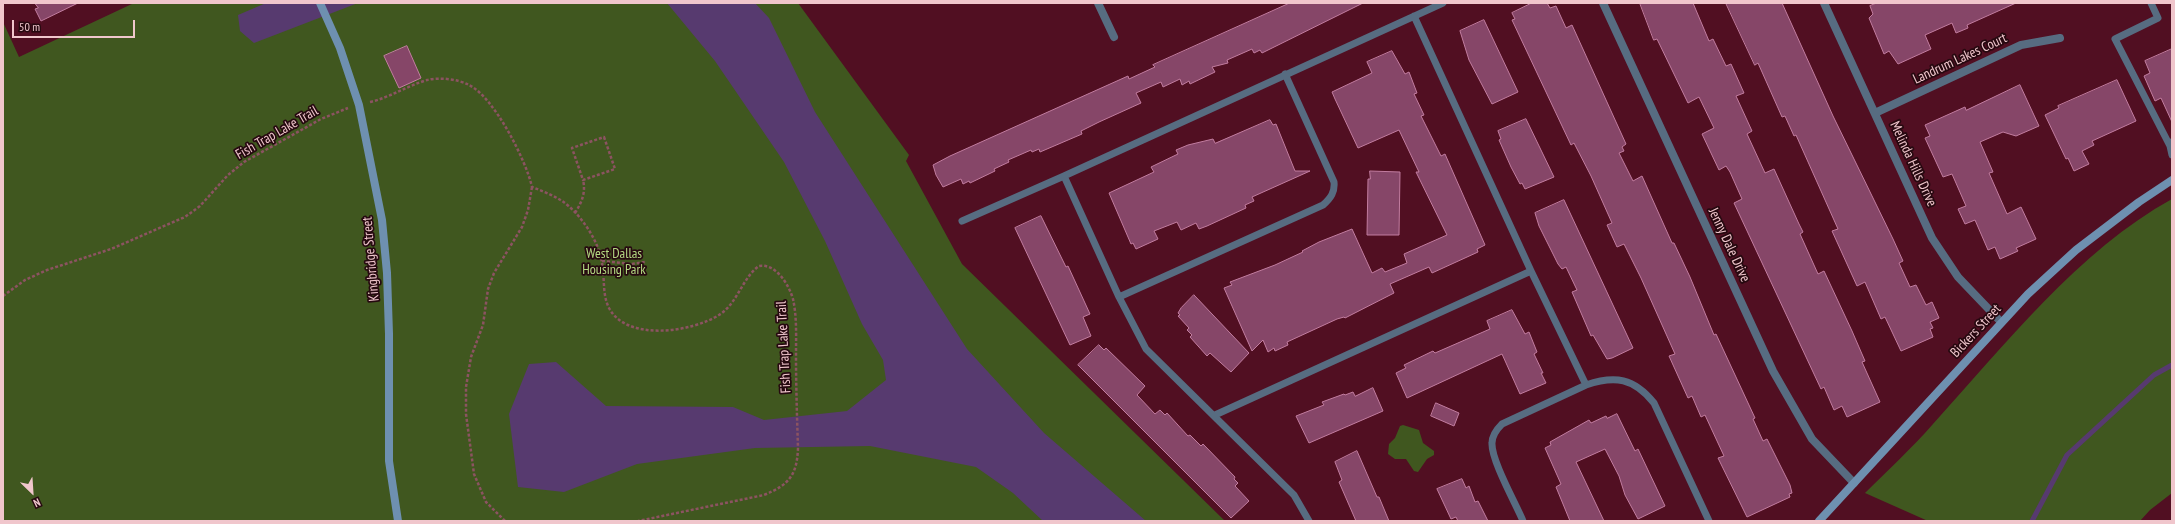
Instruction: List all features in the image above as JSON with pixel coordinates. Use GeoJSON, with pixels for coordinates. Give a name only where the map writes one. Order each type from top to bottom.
{"type":"FeatureCollection","features":[{"type":"Feature","properties":{"kind":"street","name":"Kingbridge Street"},"geometry":{"type":"LineString","coordinates":[[320,3],[340,48],[359,105],[382,220],[389,334],[389,461],[398,521]]}},
{"type":"Feature","properties":{"kind":"street"},"geometry":{"type":"LineString","coordinates":[[1098,3],[1114,37]]}},
{"type":"Feature","properties":{"kind":"street","name":"Jenny Dale Drive"},"geometry":{"type":"LineString","coordinates":[[1603,3],[1773,371],[1812,439],[1854,483]]}},
{"type":"Feature","properties":{"kind":"street","name":"Melinda Hills Drive"},"geometry":{"type":"LineString","coordinates":[[1824,3],[1932,238],[1958,277],[2001,322]]}},
{"type":"Feature","properties":{"kind":"street","name":"Landrum Lakes Court"},"geometry":{"type":"LineString","coordinates":[[1875,113],[2021,45],[2060,38]]}},
{"type":"Feature","properties":{"kind":"street","name":"Bickers Street"},"geometry":{"type":"LineString","coordinates":[[1819,521],[2001,322],[2076,250],[2139,202],[2172,180]]}},
{"type":"Feature","properties":{"kind":"lane"},"geometry":{"type":"LineString","coordinates":[[962,221],[1443,3]]}},
{"type":"Feature","properties":{"kind":"lane"},"geometry":{"type":"LineString","coordinates":[[2151,3],[2158,18],[2115,39],[2171,144],[2172,155]]}},
{"type":"Feature","properties":{"kind":"lane"},"geometry":{"type":"LineString","coordinates":[[1414,16],[1531,271],[1586,385]]}},
{"type":"Feature","properties":{"kind":"lane"},"geometry":{"type":"LineString","coordinates":[[1119,297],[1324,205],[1329,200],[1333,193],[1334,182],[1285,74]]}},
{"type":"Feature","properties":{"kind":"lane"},"geometry":{"type":"LineString","coordinates":[[1064,176],[1119,297],[1146,349],[1215,415],[1294,495],[1309,521]]}},
{"type":"Feature","properties":{"kind":"lane"},"geometry":{"type":"LineString","coordinates":[[1215,415],[1531,271]]}},
{"type":"Feature","properties":{"kind":"lane"},"geometry":{"type":"LineString","coordinates":[[1523,521],[1493,455],[1492,447],[1494,435],[1502,424],[1586,385],[1603,379],[1627,382],[1645,392],[1654,403],[1709,521]]}},
{"type":"Feature","properties":{"kind":"path","name":"Fish Trap Lake Trail"},"geometry":{"type":"LineString","coordinates":[[3,296],[25,280],[47,270],[111,250],[185,217],[200,206],[228,174],[244,162],[321,119],[339,111],[388,98],[427,80],[449,80],[470,85],[493,109],[513,139],[528,172],[532,187],[528,210],[522,228],[494,273],[488,289],[483,325],[471,357],[466,387],[466,414],[474,474],[486,502],[505,521]]}},
{"type":"Feature","properties":{"kind":"path"},"geometry":{"type":"LineString","coordinates":[[575,213],[585,188],[572,148],[604,137],[615,168],[583,180]]}},
{"type":"Feature","properties":{"kind":"path","name":"Fish Trap Lake Trail"},"geometry":{"type":"LineString","coordinates":[[532,187],[562,201],[575,213],[589,232],[602,261],[605,300],[610,310],[626,324],[643,329],[687,328],[703,324],[721,314],[729,306],[755,268],[759,266],[766,265],[777,272],[790,289],[793,301],[798,448],[797,464],[789,481],[778,489],[764,495],[638,521]]}},
{"type":"Feature","properties":{"kind":"path"},"geometry":{"type":"LineString","coordinates":[[602,261],[631,264],[645,262]]}},
{"type":"Feature","properties":{"kind":"green space","name":"West Dallas Housing Park"},"geometry":{"type":"Polygon","coordinates":[[[134,3],[798,3],[909,155],[906,161],[962,264],[1225,521],[3,521],[3,22],[19,57],[134,3]]]}},
{"type":"Feature","properties":{"kind":"green space"},"geometry":{"type":"Polygon","coordinates":[[[2172,199],[2172,493],[2150,510],[2140,521],[1928,521],[1865,493],[1917,442],[2015,332],[2074,272],[2105,245],[2138,220],[2172,199]]]}},
{"type":"Feature","properties":{"kind":"green space"},"geometry":{"type":"Polygon","coordinates":[[[1403,425],[1419,430],[1423,443],[1434,451],[1434,455],[1427,459],[1418,472],[1414,471],[1406,459],[1395,459],[1388,454],[1389,444],[1395,438],[1400,426],[1403,425]]]}},
{"type":"Feature","properties":{"kind":"shaded area"},"geometry":{"type":"Polygon","coordinates":[[[266,3],[358,3],[254,43],[240,31],[238,15],[266,3]]]}},
{"type":"Feature","properties":{"kind":"shaded area"},"geometry":{"type":"Polygon","coordinates":[[[667,3],[755,3],[769,18],[815,112],[967,349],[1044,433],[1146,521],[1043,521],[1013,493],[976,467],[870,446],[755,448],[637,464],[564,492],[518,487],[509,414],[529,364],[556,362],[606,406],[733,407],[764,420],[847,411],[886,380],[883,360],[862,324],[825,241],[784,162],[715,61],[667,3]]]}},
{"type":"Feature","properties":{"kind":"building"},"geometry":{"type":"Polygon","coordinates":[[[35,3],[78,3],[41,21],[35,9],[38,8],[35,3]]]}},
{"type":"Feature","properties":{"kind":"building"},"geometry":{"type":"Polygon","coordinates":[[[1290,3],[1363,3],[1262,53],[1260,50],[1254,53],[1252,49],[1227,60],[1228,63],[1212,67],[1215,72],[1190,84],[1189,81],[1182,85],[1180,79],[1163,87],[1161,82],[1136,93],[1141,103],[1081,131],[1082,134],[1040,152],[1039,149],[1032,152],[1031,150],[1008,160],[1009,162],[994,169],[995,171],[970,183],[969,181],[963,184],[961,179],[943,187],[936,175],[933,165],[950,156],[1128,76],[1129,79],[1155,67],[1153,65],[1290,3]]]}},
{"type":"Feature","properties":{"kind":"building"},"geometry":{"type":"Polygon","coordinates":[[[1532,3],[1547,3],[1550,8],[1556,6],[1566,28],[1572,25],[1626,144],[1622,147],[1624,151],[1619,153],[1633,181],[1642,176],[1672,243],[1674,243],[1690,277],[1714,335],[1716,334],[1755,418],[1753,419],[1763,441],[1767,439],[1790,485],[1792,493],[1789,494],[1790,497],[1747,517],[1718,458],[1724,456],[1705,415],[1701,417],[1692,396],[1688,398],[1669,356],[1675,354],[1641,278],[1624,244],[1617,247],[1607,225],[1612,223],[1591,176],[1574,143],[1571,145],[1512,20],[1515,19],[1512,13],[1532,3]]]}},
{"type":"Feature","properties":{"kind":"building"},"geometry":{"type":"Polygon","coordinates":[[[1640,3],[1693,3],[1709,41],[1713,39],[1726,66],[1731,64],[1744,93],[1736,96],[1752,131],[1747,134],[1765,173],[1774,169],[1803,232],[1800,234],[1818,274],[1824,271],[1852,331],[1865,361],[1862,362],[1880,402],[1847,417],[1842,406],[1834,410],[1824,387],[1821,389],[1734,203],[1742,199],[1730,172],[1726,166],[1719,170],[1702,134],[1714,128],[1699,97],[1688,103],[1657,39],[1654,40],[1640,3]]]}},
{"type":"Feature","properties":{"kind":"building"},"geometry":{"type":"Polygon","coordinates":[[[1726,3],[1782,3],[1833,116],[1903,261],[1899,263],[1910,287],[1916,285],[1926,305],[1932,302],[1939,318],[1930,322],[1933,328],[1930,329],[1933,337],[1901,351],[1885,317],[1881,319],[1865,282],[1857,286],[1832,231],[1838,229],[1796,135],[1794,136],[1785,116],[1782,117],[1758,63],[1755,65],[1726,3]]]}},
{"type":"Feature","properties":{"kind":"building"},"geometry":{"type":"Polygon","coordinates":[[[1877,3],[2016,3],[1967,25],[1968,28],[1956,33],[1952,23],[1925,35],[1931,49],[1898,64],[1889,51],[1884,54],[1869,18],[1873,14],[1870,6],[1877,3]]]}},
{"type":"Feature","properties":{"kind":"building"},"geometry":{"type":"Polygon","coordinates":[[[1484,20],[1518,92],[1492,104],[1469,60],[1460,31],[1484,20]]]}},
{"type":"Feature","properties":{"kind":"building"},"geometry":{"type":"Polygon","coordinates":[[[407,46],[421,78],[399,88],[384,56],[407,46]]]}},
{"type":"Feature","properties":{"kind":"building"},"geometry":{"type":"Polygon","coordinates":[[[2172,49],[2172,122],[2161,98],[2155,101],[2144,76],[2150,73],[2145,61],[2172,49]]]}},
{"type":"Feature","properties":{"kind":"building"},"geometry":{"type":"Polygon","coordinates":[[[1392,51],[1405,74],[1409,72],[1417,93],[1414,94],[1424,115],[1421,116],[1441,156],[1445,154],[1485,245],[1477,249],[1478,252],[1432,273],[1429,267],[1390,284],[1394,293],[1345,318],[1337,319],[1287,342],[1288,345],[1275,351],[1274,348],[1268,352],[1263,340],[1252,351],[1224,288],[1232,285],[1230,282],[1275,265],[1303,252],[1302,251],[1319,242],[1352,229],[1372,273],[1382,268],[1385,272],[1407,263],[1404,254],[1447,235],[1416,172],[1419,172],[1399,130],[1358,148],[1332,92],[1372,73],[1367,62],[1392,51]]]}},
{"type":"Feature","properties":{"kind":"building"},"geometry":{"type":"Polygon","coordinates":[[[2117,80],[2136,121],[2092,141],[2094,145],[2082,151],[2089,164],[2074,171],[2068,158],[2066,159],[2045,115],[2059,108],[2058,106],[2117,80]]]}},
{"type":"Feature","properties":{"kind":"building"},"geometry":{"type":"Polygon","coordinates":[[[2020,85],[2039,126],[2016,136],[2003,132],[1980,142],[1993,172],[1989,173],[2007,214],[2021,207],[2036,239],[2016,248],[2018,251],[2000,259],[1995,247],[1988,250],[1975,220],[1965,224],[1958,209],[1966,206],[1952,174],[1943,177],[1925,138],[1930,136],[1925,125],[1965,107],[1966,110],[2020,85]]]}},
{"type":"Feature","properties":{"kind":"building"},"geometry":{"type":"Polygon","coordinates":[[[1526,119],[1554,177],[1525,189],[1522,183],[1520,184],[1511,167],[1499,140],[1501,139],[1498,131],[1526,119]]]}},
{"type":"Feature","properties":{"kind":"building"},"geometry":{"type":"Polygon","coordinates":[[[1270,120],[1273,125],[1276,124],[1295,171],[1310,171],[1252,197],[1254,201],[1245,205],[1246,208],[1207,226],[1199,229],[1196,223],[1181,230],[1177,222],[1154,231],[1158,239],[1136,249],[1133,243],[1131,244],[1109,193],[1154,172],[1151,167],[1178,154],[1176,150],[1188,145],[1213,139],[1215,143],[1270,120]]]}},
{"type":"Feature","properties":{"kind":"building"},"geometry":{"type":"Polygon","coordinates":[[[1370,171],[1400,172],[1399,235],[1367,235],[1368,179],[1370,179],[1370,171]]]}},
{"type":"Feature","properties":{"kind":"building"},"geometry":{"type":"Polygon","coordinates":[[[1564,200],[1633,348],[1612,358],[1607,359],[1593,335],[1591,336],[1572,292],[1577,290],[1566,267],[1562,269],[1558,264],[1539,226],[1535,213],[1564,200]]]}},
{"type":"Feature","properties":{"kind":"building"},"geometry":{"type":"Polygon","coordinates":[[[1041,216],[1066,267],[1068,266],[1090,314],[1083,317],[1091,336],[1070,345],[1015,228],[1041,216]]]}},
{"type":"Feature","properties":{"kind":"building"},"geometry":{"type":"Polygon","coordinates":[[[1194,295],[1249,353],[1231,372],[1210,353],[1207,356],[1190,337],[1192,335],[1187,330],[1189,328],[1178,316],[1180,315],[1178,313],[1181,308],[1194,295]]]}},
{"type":"Feature","properties":{"kind":"building"},"geometry":{"type":"Polygon","coordinates":[[[1512,310],[1525,334],[1529,332],[1537,352],[1534,354],[1546,383],[1520,394],[1502,354],[1407,398],[1396,373],[1406,368],[1404,365],[1433,351],[1435,353],[1490,329],[1487,321],[1512,310]]]}},
{"type":"Feature","properties":{"kind":"building"},"geometry":{"type":"Polygon","coordinates":[[[1099,345],[1104,350],[1106,348],[1145,386],[1137,395],[1155,414],[1160,410],[1165,415],[1167,413],[1188,436],[1190,435],[1201,446],[1203,444],[1235,477],[1234,479],[1238,483],[1235,486],[1249,501],[1231,518],[1078,365],[1099,345]]]}},
{"type":"Feature","properties":{"kind":"building"},"geometry":{"type":"Polygon","coordinates":[[[1373,388],[1383,411],[1309,443],[1296,416],[1324,405],[1322,402],[1344,394],[1353,392],[1355,396],[1373,388]]]}},
{"type":"Feature","properties":{"kind":"building"},"geometry":{"type":"Polygon","coordinates":[[[1436,403],[1459,413],[1454,426],[1431,416],[1436,403]]]}},
{"type":"Feature","properties":{"kind":"building"},"geometry":{"type":"Polygon","coordinates":[[[1617,414],[1635,451],[1638,449],[1665,506],[1638,519],[1625,495],[1619,476],[1605,449],[1576,462],[1604,521],[1570,521],[1556,487],[1561,484],[1545,448],[1551,445],[1550,442],[1589,420],[1591,423],[1606,416],[1607,418],[1617,414]]]}},
{"type":"Feature","properties":{"kind":"building"},"geometry":{"type":"Polygon","coordinates":[[[1357,451],[1389,521],[1356,521],[1339,482],[1342,480],[1335,462],[1357,451]]]}},
{"type":"Feature","properties":{"kind":"building"},"geometry":{"type":"Polygon","coordinates":[[[1462,479],[1466,488],[1469,486],[1475,502],[1478,501],[1488,521],[1458,521],[1456,517],[1451,519],[1437,489],[1462,479]]]}},
{"type":"Feature","properties":{"kind":"waterway"},"geometry":{"type":"LineString","coordinates":[[2032,521],[2067,455],[2154,375],[2172,365]]}}]}
